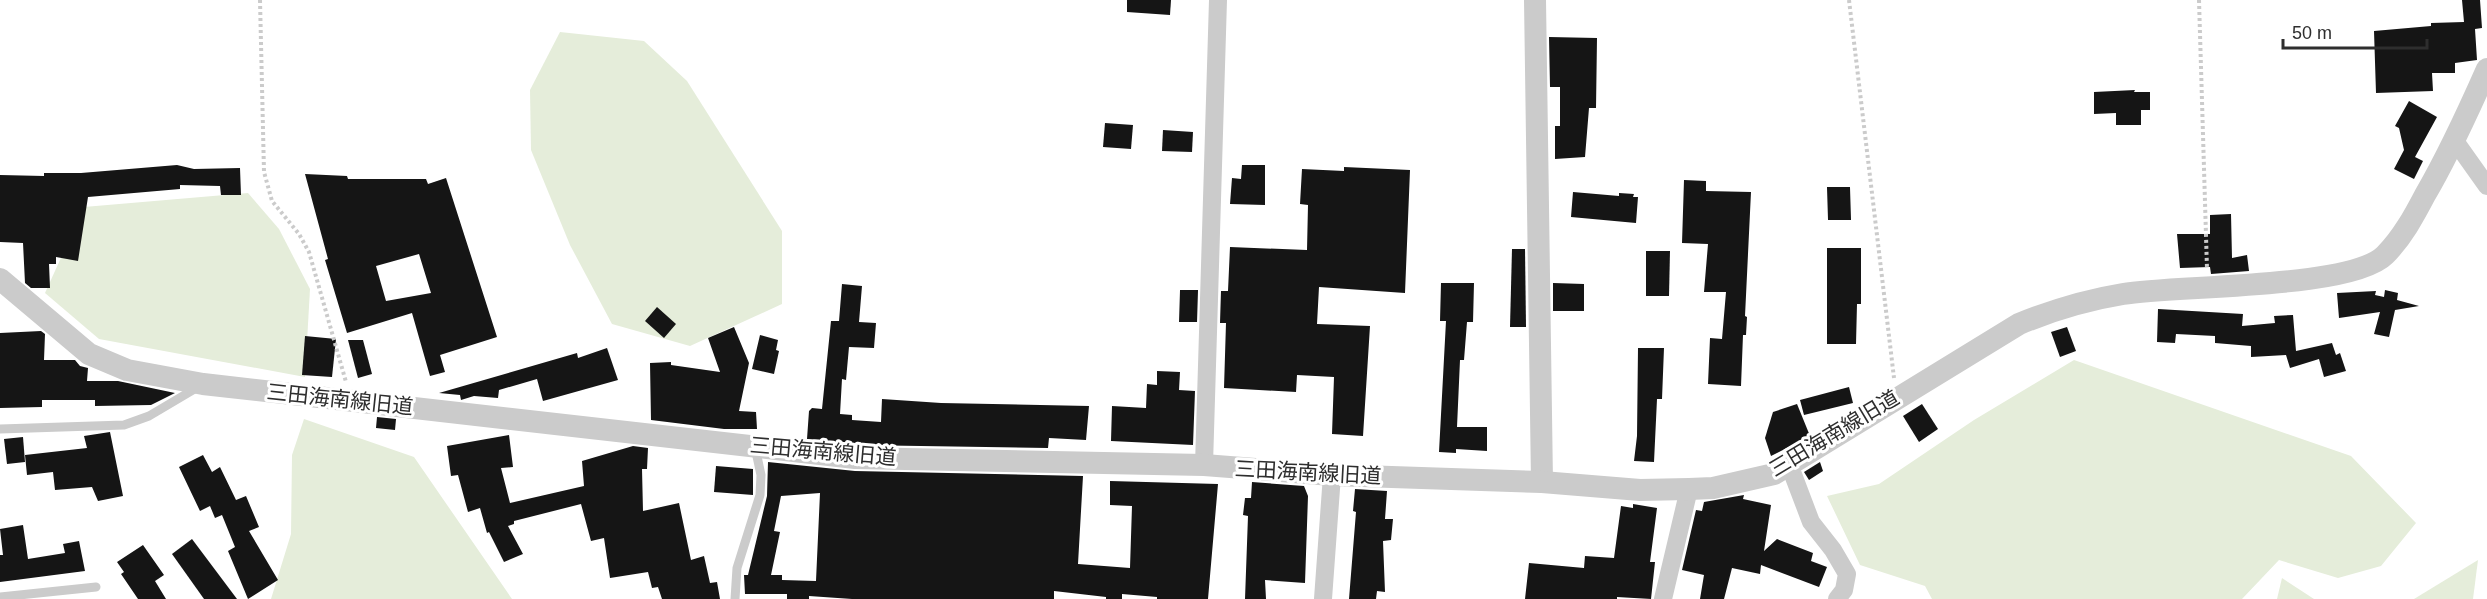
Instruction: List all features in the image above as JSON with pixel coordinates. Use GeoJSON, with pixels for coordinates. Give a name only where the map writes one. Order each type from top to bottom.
{"type":"FeatureCollection","features":[{"type":"Feature","properties":{"kind":"street"},"geometry":{"type":"LineString","coordinates":[[1204,465],[1218,0]]}},
{"type":"Feature","properties":{"kind":"street"},"geometry":{"type":"LineString","coordinates":[[1535,0],[1542,482]]}},
{"type":"Feature","properties":{"kind":"street","name":"三田海南線旧道"},"geometry":{"type":"LineString","coordinates":[[0,279],[89,354],[127,370],[203,384],[855,458],[1204,465],[1332,475],[1542,482],[1640,490],[1713,488],[1774,474],[1896,396],[2019,324],[2062,306],[2124,294],[2299,280],[2343,273],[2384,257],[2409,226],[2481,97],[2487,69]]}},
{"type":"Feature","properties":{"kind":"street"},"geometry":{"type":"LineString","coordinates":[[2455,141],[2487,186]]}},
{"type":"Feature","properties":{"kind":"street"},"geometry":{"type":"LineString","coordinates":[[1789,464],[1811,522],[1833,550],[1847,574],[1844,590],[1837,599]]}},
{"type":"Feature","properties":{"kind":"street"},"geometry":{"type":"LineString","coordinates":[[1323,599],[1332,475]]}},
{"type":"Feature","properties":{"kind":"street"},"geometry":{"type":"LineString","coordinates":[[1663,599],[1689,489]]}},
{"type":"Feature","properties":{"kind":"lane"},"geometry":{"type":"LineString","coordinates":[[0,429],[124,425],[149,416],[203,384]]}},
{"type":"Feature","properties":{"kind":"lane"},"geometry":{"type":"LineString","coordinates":[[735,599],[737,568],[760,495],[760,475],[754,445]]}},
{"type":"Feature","properties":{"kind":"lane"},"geometry":{"type":"LineString","coordinates":[[0,597],[96,587]]}},
{"type":"Feature","properties":{"kind":"path"},"geometry":{"type":"LineString","coordinates":[[260,0],[264,172],[272,201],[300,234],[309,252],[351,400]]}},
{"type":"Feature","properties":{"kind":"path"},"geometry":{"type":"LineString","coordinates":[[1849,0],[1896,396]]}},
{"type":"Feature","properties":{"kind":"path"},"geometry":{"type":"LineString","coordinates":[[2199,0],[2208,287]]}},
{"type":"Feature","properties":{"kind":"green space"},"geometry":{"type":"Polygon","coordinates":[[[560,32],[644,41],[687,81],[782,231],[782,304],[690,346],[612,324],[570,245],[531,150],[530,90],[560,32]]]}},
{"type":"Feature","properties":{"kind":"green space"},"geometry":{"type":"Polygon","coordinates":[[[248,193],[279,229],[310,289],[305,377],[99,339],[45,293],[84,207],[248,193]]]}},
{"type":"Feature","properties":{"kind":"green space"},"geometry":{"type":"Polygon","coordinates":[[[2074,360],[2351,456],[2416,523],[2381,566],[2338,578],[2279,560],[2242,599],[1932,599],[1925,586],[1860,565],[1827,496],[1879,484],[1974,420],[2074,360]]]}},
{"type":"Feature","properties":{"kind":"green space"},"geometry":{"type":"Polygon","coordinates":[[[304,419],[414,457],[512,599],[271,599],[291,534],[292,455],[304,419]]]}},
{"type":"Feature","properties":{"kind":"green space"},"geometry":{"type":"Polygon","coordinates":[[[2478,560],[2473,599],[2414,599],[2478,560]]]}},
{"type":"Feature","properties":{"kind":"green space"},"geometry":{"type":"Polygon","coordinates":[[[2282,578],[2314,599],[2277,599],[2282,578]]]}},
{"type":"Feature","properties":{"kind":"building"},"geometry":{"type":"Polygon","coordinates":[[[1127,0],[1171,0],[1170,15],[1127,12],[1127,0]]]}},
{"type":"Feature","properties":{"kind":"building"},"geometry":{"type":"Polygon","coordinates":[[[2462,0],[2480,0],[2482,28],[2475,29],[2477,60],[2455,63],[2455,73],[2432,73],[2433,91],[2376,93],[2374,31],[2431,26],[2431,23],[2464,22],[2462,0]]]}},
{"type":"Feature","properties":{"kind":"building"},"geometry":{"type":"Polygon","coordinates":[[[1549,37],[1597,38],[1596,108],[1589,108],[1585,157],[1555,159],[1555,126],[1560,126],[1560,87],[1550,87],[1549,37]]]}},
{"type":"Feature","properties":{"kind":"building"},"geometry":{"type":"Polygon","coordinates":[[[2135,90],[2134,92],[2150,92],[2150,110],[2141,110],[2141,125],[2116,125],[2116,113],[2094,114],[2094,92],[2135,90]]]}},
{"type":"Feature","properties":{"kind":"building"},"geometry":{"type":"Polygon","coordinates":[[[2409,101],[2437,117],[2415,157],[2423,161],[2414,179],[2394,169],[2404,150],[2399,128],[2395,126],[2409,101]]]}},
{"type":"Feature","properties":{"kind":"building"},"geometry":{"type":"Polygon","coordinates":[[[1105,123],[1133,125],[1131,149],[1103,147],[1105,123]]]}},
{"type":"Feature","properties":{"kind":"building"},"geometry":{"type":"Polygon","coordinates":[[[1163,130],[1193,132],[1192,152],[1162,151],[1163,130]]]}},
{"type":"Feature","properties":{"kind":"building"},"geometry":{"type":"Polygon","coordinates":[[[177,165],[194,169],[240,168],[241,195],[221,195],[220,186],[180,185],[180,189],[88,197],[78,261],[56,257],[56,264],[49,264],[50,288],[31,288],[25,283],[23,243],[0,242],[0,175],[44,176],[44,173],[81,173],[177,165]]]}},
{"type":"Feature","properties":{"kind":"building"},"geometry":{"type":"Polygon","coordinates":[[[1242,165],[1265,165],[1265,205],[1230,204],[1232,178],[1241,179],[1242,165]]]}},
{"type":"Feature","properties":{"kind":"building"},"geometry":{"type":"Polygon","coordinates":[[[1344,167],[1410,170],[1405,293],[1319,287],[1317,324],[1370,326],[1363,436],[1332,434],[1334,377],[1297,375],[1296,392],[1224,388],[1226,323],[1220,323],[1221,291],[1228,291],[1230,247],[1307,250],[1308,205],[1300,204],[1302,169],[1344,171],[1344,167]]]}},
{"type":"Feature","properties":{"kind":"building"},"geometry":{"type":"Polygon","coordinates":[[[305,174],[347,176],[348,179],[426,179],[428,184],[446,178],[497,337],[440,355],[445,372],[430,376],[412,313],[347,333],[325,260],[328,259],[305,174]],[[419,254],[376,266],[386,301],[431,293],[419,254]]]}},
{"type":"Feature","properties":{"kind":"building"},"geometry":{"type":"Polygon","coordinates":[[[1684,180],[1706,181],[1706,191],[1751,192],[1745,316],[1747,317],[1746,335],[1743,335],[1741,386],[1708,384],[1710,338],[1722,339],[1726,292],[1704,292],[1708,244],[1682,243],[1684,180]]]}},
{"type":"Feature","properties":{"kind":"building"},"geometry":{"type":"Polygon","coordinates":[[[1827,187],[1850,187],[1851,220],[1828,220],[1827,187]]]}},
{"type":"Feature","properties":{"kind":"building"},"geometry":{"type":"Polygon","coordinates":[[[1573,192],[1619,196],[1619,193],[1634,194],[1633,197],[1638,197],[1636,223],[1571,217],[1573,192]]]}},
{"type":"Feature","properties":{"kind":"building"},"geometry":{"type":"Polygon","coordinates":[[[2231,214],[2232,258],[2247,255],[2249,271],[2211,274],[2210,267],[2180,268],[2177,234],[2210,234],[2210,215],[2231,214]]]}},
{"type":"Feature","properties":{"kind":"building"},"geometry":{"type":"Polygon","coordinates":[[[1827,248],[1861,248],[1861,304],[1857,304],[1856,344],[1827,344],[1827,248]]]}},
{"type":"Feature","properties":{"kind":"building"},"geometry":{"type":"Polygon","coordinates":[[[1512,249],[1525,249],[1526,327],[1510,327],[1512,249]]]}},
{"type":"Feature","properties":{"kind":"building"},"geometry":{"type":"Polygon","coordinates":[[[1646,251],[1670,251],[1669,296],[1646,296],[1646,251]]]}},
{"type":"Feature","properties":{"kind":"building"},"geometry":{"type":"Polygon","coordinates":[[[1441,283],[1474,283],[1473,322],[1467,322],[1464,360],[1460,360],[1457,427],[1487,427],[1487,451],[1456,449],[1456,453],[1439,452],[1446,321],[1440,321],[1441,283]]]}},
{"type":"Feature","properties":{"kind":"building"},"geometry":{"type":"Polygon","coordinates":[[[1553,283],[1584,284],[1584,311],[1553,311],[1553,283]]]}},
{"type":"Feature","properties":{"kind":"building"},"geometry":{"type":"Polygon","coordinates":[[[842,284],[862,286],[859,322],[876,323],[874,348],[849,347],[846,380],[842,379],[840,414],[852,415],[852,420],[881,422],[882,399],[941,403],[1089,406],[1086,440],[1049,438],[1048,448],[856,445],[807,439],[809,411],[812,408],[822,409],[831,321],[839,321],[842,284]]]}},
{"type":"Feature","properties":{"kind":"building"},"geometry":{"type":"Polygon","coordinates":[[[1180,290],[1198,290],[1197,322],[1179,322],[1180,290]]]}},
{"type":"Feature","properties":{"kind":"building"},"geometry":{"type":"Polygon","coordinates":[[[2385,290],[2398,293],[2397,300],[2419,306],[2395,310],[2389,337],[2374,334],[2380,312],[2339,318],[2337,293],[2376,291],[2375,295],[2384,297],[2385,290]]]}},
{"type":"Feature","properties":{"kind":"building"},"geometry":{"type":"Polygon","coordinates":[[[657,307],[676,324],[664,338],[645,321],[657,307]]]}},
{"type":"Feature","properties":{"kind":"building"},"geometry":{"type":"Polygon","coordinates":[[[2158,309],[2243,314],[2242,326],[2275,323],[2274,316],[2293,315],[2296,351],[2332,343],[2336,355],[2340,353],[2346,371],[2324,377],[2319,359],[2290,368],[2286,355],[2251,357],[2251,346],[2215,343],[2215,336],[2176,334],[2175,343],[2157,342],[2158,309]]]}},
{"type":"Feature","properties":{"kind":"building"},"geometry":{"type":"Polygon","coordinates":[[[734,327],[749,363],[739,411],[756,412],[757,429],[724,429],[651,420],[650,363],[671,362],[671,365],[720,372],[708,338],[734,327]]]}},
{"type":"Feature","properties":{"kind":"building"},"geometry":{"type":"Polygon","coordinates":[[[2067,327],[2076,351],[2060,357],[2051,332],[2067,327]]]}},
{"type":"Feature","properties":{"kind":"building"},"geometry":{"type":"Polygon","coordinates":[[[41,331],[45,334],[44,360],[75,360],[80,366],[88,368],[87,381],[118,381],[175,393],[151,405],[95,406],[95,400],[42,400],[42,407],[0,408],[0,333],[41,331]]]}},
{"type":"Feature","properties":{"kind":"building"},"geometry":{"type":"Polygon","coordinates":[[[760,335],[778,340],[776,350],[779,351],[774,374],[752,369],[760,335]]]}},
{"type":"Feature","properties":{"kind":"building"},"geometry":{"type":"Polygon","coordinates":[[[305,336],[336,339],[332,377],[302,375],[305,336]]]}},
{"type":"Feature","properties":{"kind":"building"},"geometry":{"type":"Polygon","coordinates":[[[348,340],[363,340],[372,374],[358,378],[348,340]]]}},
{"type":"Feature","properties":{"kind":"building"},"geometry":{"type":"Polygon","coordinates":[[[607,348],[618,380],[543,401],[537,379],[499,390],[498,398],[474,396],[461,400],[460,395],[439,393],[577,353],[578,358],[607,348]]]}},
{"type":"Feature","properties":{"kind":"building"},"geometry":{"type":"Polygon","coordinates":[[[1638,348],[1664,348],[1662,399],[1657,399],[1654,462],[1634,461],[1637,436],[1638,348]]]}},
{"type":"Feature","properties":{"kind":"building"},"geometry":{"type":"Polygon","coordinates":[[[1157,371],[1180,372],[1179,390],[1195,391],[1193,445],[1111,441],[1112,406],[1146,408],[1147,384],[1157,385],[1157,371]]]}},
{"type":"Feature","properties":{"kind":"building"},"geometry":{"type":"Polygon","coordinates":[[[1849,387],[1853,403],[1804,415],[1800,400],[1849,387]]]}},
{"type":"Feature","properties":{"kind":"building"},"geometry":{"type":"Polygon","coordinates":[[[1797,404],[1810,436],[1771,456],[1765,438],[1773,412],[1797,404]]]}},
{"type":"Feature","properties":{"kind":"building"},"geometry":{"type":"Polygon","coordinates":[[[1922,404],[1938,429],[1919,442],[1903,416],[1922,404]]]}},
{"type":"Feature","properties":{"kind":"building"},"geometry":{"type":"Polygon","coordinates":[[[377,417],[396,419],[395,430],[376,428],[377,417]]]}},
{"type":"Feature","properties":{"kind":"building"},"geometry":{"type":"Polygon","coordinates":[[[110,432],[123,496],[98,501],[92,487],[55,490],[53,472],[27,475],[25,455],[87,448],[84,436],[110,432]]]}},
{"type":"Feature","properties":{"kind":"building"},"geometry":{"type":"Polygon","coordinates":[[[509,435],[513,467],[501,468],[510,503],[584,486],[582,461],[633,446],[648,448],[647,469],[642,469],[643,511],[679,503],[691,560],[704,556],[710,583],[717,582],[720,599],[662,599],[658,587],[652,588],[648,572],[610,578],[604,538],[591,541],[581,504],[514,521],[514,524],[508,526],[523,554],[504,562],[489,532],[487,533],[480,508],[468,512],[458,475],[451,476],[447,446],[509,435]]]}},
{"type":"Feature","properties":{"kind":"building"},"geometry":{"type":"Polygon","coordinates":[[[23,437],[25,462],[7,464],[4,439],[23,437]]]}},
{"type":"Feature","properties":{"kind":"building"},"geometry":{"type":"Polygon","coordinates":[[[203,455],[212,472],[220,467],[236,500],[246,496],[259,527],[249,531],[278,580],[248,599],[228,551],[235,547],[222,515],[215,518],[210,506],[200,511],[179,467],[203,455]]]}},
{"type":"Feature","properties":{"kind":"building"},"geometry":{"type":"Polygon","coordinates":[[[768,462],[855,471],[1083,476],[1078,564],[1130,568],[1132,506],[1110,505],[1110,481],[1218,484],[1208,599],[1157,599],[1157,597],[1122,594],[1122,599],[1106,599],[1106,597],[1054,591],[1054,599],[852,599],[809,596],[809,599],[787,599],[787,594],[745,594],[744,575],[748,575],[767,496],[768,462]],[[820,493],[781,496],[774,531],[780,532],[771,575],[782,575],[782,580],[816,581],[820,493]]]}},
{"type":"Feature","properties":{"kind":"building"},"geometry":{"type":"Polygon","coordinates":[[[1820,462],[1823,471],[1809,480],[1804,472],[1820,462]]]}},
{"type":"Feature","properties":{"kind":"building"},"geometry":{"type":"Polygon","coordinates":[[[716,466],[753,469],[753,495],[714,492],[716,466]]]}},
{"type":"Feature","properties":{"kind":"building"},"geometry":{"type":"Polygon","coordinates":[[[1252,482],[1304,486],[1308,496],[1305,583],[1265,580],[1266,599],[1245,599],[1248,516],[1243,515],[1245,498],[1251,498],[1252,482]]]}},
{"type":"Feature","properties":{"kind":"building"},"geometry":{"type":"Polygon","coordinates":[[[1355,489],[1387,491],[1385,519],[1393,519],[1391,540],[1383,541],[1385,592],[1377,591],[1376,599],[1349,599],[1356,512],[1353,511],[1355,489]]]}},
{"type":"Feature","properties":{"kind":"building"},"geometry":{"type":"Polygon","coordinates":[[[1744,495],[1743,499],[1771,505],[1764,551],[1777,539],[1813,553],[1811,561],[1827,567],[1819,587],[1761,565],[1760,574],[1732,568],[1724,599],[1700,599],[1704,575],[1682,570],[1696,510],[1702,511],[1704,502],[1744,495]]]}},
{"type":"Feature","properties":{"kind":"building"},"geometry":{"type":"Polygon","coordinates":[[[1633,504],[1657,508],[1650,562],[1655,562],[1651,599],[1617,597],[1617,599],[1525,599],[1529,563],[1584,568],[1585,556],[1614,558],[1621,506],[1633,508],[1633,504]]]}},
{"type":"Feature","properties":{"kind":"building"},"geometry":{"type":"Polygon","coordinates":[[[23,525],[28,559],[65,553],[63,544],[79,541],[85,571],[0,582],[0,555],[3,555],[0,529],[23,525]]]}},
{"type":"Feature","properties":{"kind":"building"},"geometry":{"type":"Polygon","coordinates":[[[192,539],[237,599],[204,599],[172,554],[192,539]]]}},
{"type":"Feature","properties":{"kind":"building"},"geometry":{"type":"Polygon","coordinates":[[[143,545],[164,575],[155,581],[166,599],[138,599],[121,574],[124,572],[117,562],[143,545]]]}}]}
